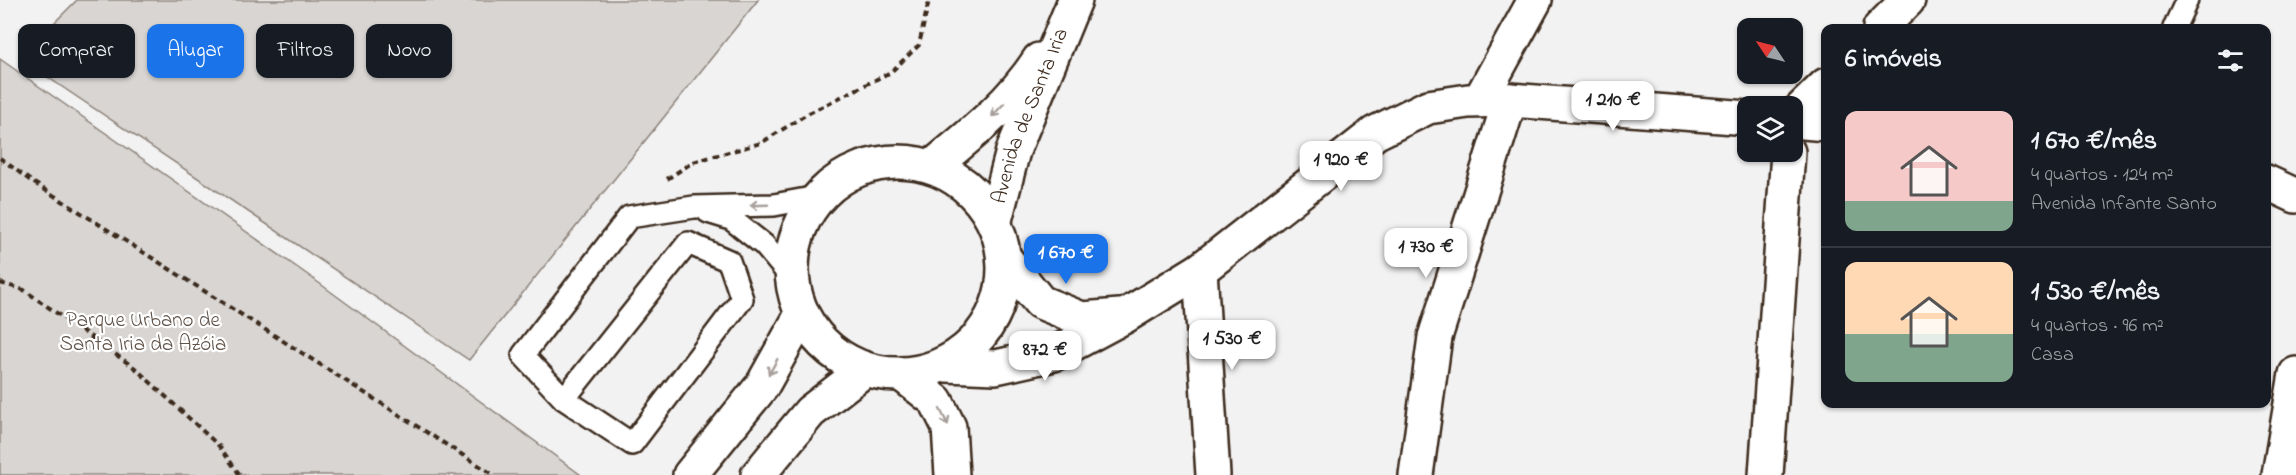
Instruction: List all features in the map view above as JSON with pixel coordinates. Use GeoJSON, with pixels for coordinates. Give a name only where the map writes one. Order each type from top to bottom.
{"type":"FeatureCollection","features":[{"type":"Feature","properties":{"kind":"street"},"geometry":{"type":"LineString","coordinates":[[1416,475],[1435,337],[1495,100],[1535,0]]}},
{"type":"Feature","properties":{"kind":"street"},"geometry":{"type":"LineString","coordinates":[[1884,24],[1908,0]]}},
{"type":"Feature","properties":{"kind":"street","name":"Avenida de Santa Iria"},"geometry":{"type":"LineString","coordinates":[[933,166],[984,125],[1027,78],[1072,7]]}},
{"type":"Feature","properties":{"kind":"street","name":"Avenida de Santa Iria"},"geometry":{"type":"LineString","coordinates":[[994,220],[1013,151],[1072,7]]}},
{"type":"Feature","properties":{"kind":"street"},"geometry":{"type":"LineString","coordinates":[[1803,109],[1821,90]]}},
{"type":"Feature","properties":{"kind":"street"},"geometry":{"type":"LineString","coordinates":[[1125,316],[1082,320],[1040,302],[1006,260],[994,220],[969,187],[933,166],[891,161],[851,171],[817,197],[796,234],[790,276],[801,316],[827,349],[863,371],[904,376],[946,365],[996,367],[1054,354],[1125,316],[1200,270],[1375,133],[1428,107],[1495,100],[1737,117]]}},
{"type":"Feature","properties":{"kind":"street"},"geometry":{"type":"LineString","coordinates":[[1803,121],[1821,123]]}},
{"type":"Feature","properties":{"kind":"street"},"geometry":{"type":"LineString","coordinates":[[1766,475],[1787,162]]}},
{"type":"Feature","properties":{"kind":"street"},"geometry":{"type":"LineString","coordinates":[[2271,184],[2296,196]]}},
{"type":"Feature","properties":{"kind":"street"},"geometry":{"type":"LineString","coordinates":[[946,365],[979,339],[1000,303],[1006,260]]}},
{"type":"Feature","properties":{"kind":"street"},"geometry":{"type":"LineString","coordinates":[[1200,270],[1213,475]]}},
{"type":"Feature","properties":{"kind":"street"},"geometry":{"type":"LineString","coordinates":[[690,475],[762,386],[801,316]]}},
{"type":"Feature","properties":{"kind":"street"},"geometry":{"type":"LineString","coordinates":[[758,475],[810,412],[863,371]]}},
{"type":"Feature","properties":{"kind":"street"},"geometry":{"type":"LineString","coordinates":[[2279,475],[2296,374]]}},
{"type":"Feature","properties":{"kind":"street"},"geometry":{"type":"LineString","coordinates":[[904,376],[936,401],[949,427],[952,475]]}},
{"type":"Feature","properties":{"kind":"lane"},"geometry":{"type":"LineString","coordinates":[[2176,24],[2187,0]]}},
{"type":"Feature","properties":{"kind":"lane"},"geometry":{"type":"LineString","coordinates":[[564,399],[688,243],[729,261],[742,299],[632,444],[564,399],[523,355],[629,216],[693,207],[774,205],[817,197]]}},
{"type":"Feature","properties":{"kind":"lane"},"geometry":{"type":"LineString","coordinates":[[693,207],[731,219],[764,245],[790,276]]}},
{"type":"Feature","properties":{"kind":"path"},"geometry":{"type":"LineString","coordinates":[[637,215],[651,189],[693,162],[761,143],[807,114],[891,72],[918,45],[929,0]]}},
{"type":"Feature","properties":{"kind":"path"},"geometry":{"type":"LineString","coordinates":[[0,158],[31,181],[494,475]]}},
{"type":"Feature","properties":{"kind":"path"},"geometry":{"type":"LineString","coordinates":[[0,283],[24,290],[135,368],[219,446],[240,475]]}},
{"type":"Feature","properties":{"kind":"green space"},"geometry":{"type":"Polygon","coordinates":[[[77,0],[758,0],[469,360],[49,78],[135,78],[135,24],[53,24],[77,0]]]}},
{"type":"Feature","properties":{"kind":"green space","name":"Parque Urbano de Santa Iria da Azóia"},"geometry":{"type":"Polygon","coordinates":[[[0,59],[18,72],[18,78],[27,78],[308,275],[581,475],[0,475],[0,59]]]}}]}
